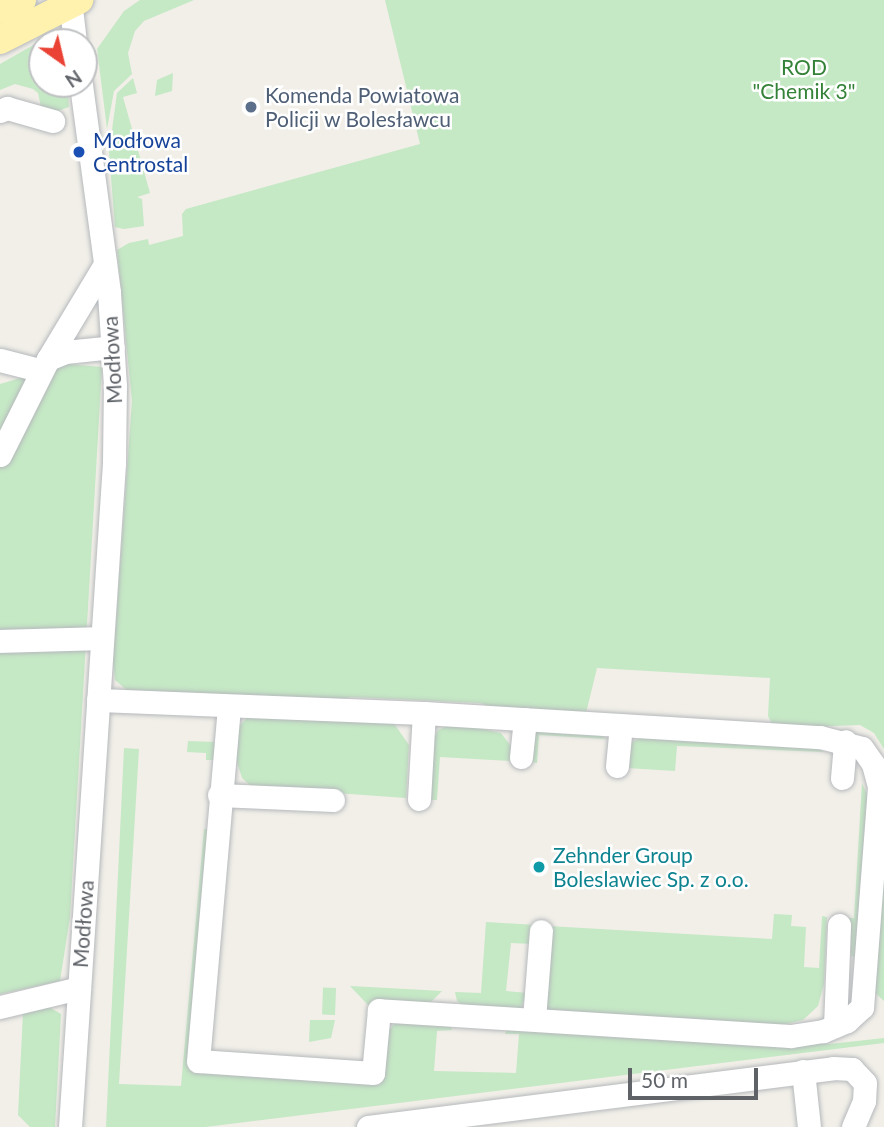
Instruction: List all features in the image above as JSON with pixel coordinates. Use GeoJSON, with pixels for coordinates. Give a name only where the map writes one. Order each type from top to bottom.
{"type":"FeatureCollection","features":[{"type":"Feature","properties":{"kind":"main road"},"geometry":{"type":"LineString","coordinates":[[0,10],[22,0]]}},
{"type":"Feature","properties":{"kind":"main road"},"geometry":{"type":"LineString","coordinates":[[0,40],[73,1]]}},
{"type":"Feature","properties":{"kind":"street"},"geometry":{"type":"LineString","coordinates":[[73,1],[74,28]]}},
{"type":"Feature","properties":{"kind":"street","name":"Modłowa"},"geometry":{"type":"LineString","coordinates":[[71,1127],[114,463],[113,347],[83,98]]}},
{"type":"Feature","properties":{"kind":"street"},"geometry":{"type":"LineString","coordinates":[[0,111],[6,108],[53,121]]}},
{"type":"Feature","properties":{"kind":"street"},"geometry":{"type":"LineString","coordinates":[[0,455],[43,364],[105,264]]}},
{"type":"Feature","properties":{"kind":"street"},"geometry":{"type":"LineString","coordinates":[[0,360],[43,364],[65,352],[113,347]]}},
{"type":"Feature","properties":{"kind":"street"},"geometry":{"type":"LineString","coordinates":[[0,641],[102,638]]}},
{"type":"Feature","properties":{"kind":"street"},"geometry":{"type":"LineString","coordinates":[[98,700],[424,713],[845,741],[862,748],[873,764],[879,787],[867,985],[862,1006],[835,1026],[790,1035],[534,1019],[448,1004],[379,1010],[373,1073],[198,1061],[219,795],[229,706]]}},
{"type":"Feature","properties":{"kind":"street"},"geometry":{"type":"LineString","coordinates":[[419,799],[424,713]]}},
{"type":"Feature","properties":{"kind":"street"},"geometry":{"type":"LineString","coordinates":[[521,757],[525,719]]}},
{"type":"Feature","properties":{"kind":"street"},"geometry":{"type":"LineString","coordinates":[[617,766],[621,725]]}},
{"type":"Feature","properties":{"kind":"street"},"geometry":{"type":"LineString","coordinates":[[842,778],[845,741]]}},
{"type":"Feature","properties":{"kind":"street"},"geometry":{"type":"LineString","coordinates":[[219,795],[333,800]]}},
{"type":"Feature","properties":{"kind":"street"},"geometry":{"type":"LineString","coordinates":[[835,1026],[839,925]]}},
{"type":"Feature","properties":{"kind":"street"},"geometry":{"type":"LineString","coordinates":[[534,1019],[541,931]]}},
{"type":"Feature","properties":{"kind":"street"},"geometry":{"type":"LineString","coordinates":[[0,1007],[79,988]]}},
{"type":"Feature","properties":{"kind":"street"},"geometry":{"type":"LineString","coordinates":[[368,1127],[803,1071],[852,1069],[865,1083],[864,1101],[853,1127]]}},
{"type":"Feature","properties":{"kind":"street"},"geometry":{"type":"LineString","coordinates":[[803,1071],[809,1127]]}},
{"type":"Feature","properties":{"kind":"green space"},"geometry":{"type":"Polygon","coordinates":[[[140,0],[194,0],[144,21],[135,31],[128,53],[132,74],[114,91],[107,129],[98,48],[124,11],[140,0]]]}},
{"type":"Feature","properties":{"kind":"green space","name":"ROD \"Chemik 3\""},"geometry":{"type":"Polygon","coordinates":[[[385,0],[884,0],[884,749],[874,733],[860,725],[780,728],[772,724],[768,716],[770,678],[597,668],[586,713],[507,713],[480,703],[351,697],[325,703],[129,692],[115,680],[113,662],[132,401],[117,250],[129,243],[148,239],[149,245],[183,236],[182,214],[186,209],[420,144],[385,0]]]}},
{"type":"Feature","properties":{"kind":"green space"},"geometry":{"type":"Polygon","coordinates":[[[28,48],[28,88],[15,84],[0,90],[0,64],[28,48]]]}},
{"type":"Feature","properties":{"kind":"green space"},"geometry":{"type":"Polygon","coordinates":[[[173,73],[172,91],[155,96],[157,80],[173,73]]]}},
{"type":"Feature","properties":{"kind":"green space"},"geometry":{"type":"Polygon","coordinates":[[[133,78],[137,93],[123,97],[150,193],[137,197],[142,199],[144,226],[124,229],[115,227],[109,152],[117,93],[133,78]]]}},
{"type":"Feature","properties":{"kind":"green space"},"geometry":{"type":"Polygon","coordinates":[[[39,98],[68,98],[69,107],[43,116],[39,98]]]}},
{"type":"Feature","properties":{"kind":"green space"},"geometry":{"type":"Polygon","coordinates":[[[68,364],[102,367],[70,917],[60,981],[0,994],[0,384],[68,364]]]}},
{"type":"Feature","properties":{"kind":"green space"},"geometry":{"type":"Polygon","coordinates":[[[248,716],[393,722],[409,745],[406,798],[252,787],[242,778],[235,756],[237,729],[248,716]]]}},
{"type":"Feature","properties":{"kind":"green space"},"geometry":{"type":"Polygon","coordinates":[[[454,723],[501,733],[513,749],[512,761],[440,757],[437,800],[427,800],[430,746],[438,730],[454,723]]]}},
{"type":"Feature","properties":{"kind":"green space"},"geometry":{"type":"Polygon","coordinates":[[[538,730],[595,731],[606,739],[539,735],[537,763],[530,762],[533,735],[538,730]]]}},
{"type":"Feature","properties":{"kind":"green space"},"geometry":{"type":"Polygon","coordinates":[[[649,734],[812,746],[824,752],[677,746],[675,771],[627,768],[630,743],[649,734]]]}},
{"type":"Feature","properties":{"kind":"green space"},"geometry":{"type":"Polygon","coordinates":[[[188,741],[216,742],[215,760],[206,760],[206,753],[187,752],[188,741]]]}},
{"type":"Feature","properties":{"kind":"green space"},"geometry":{"type":"Polygon","coordinates":[[[124,748],[139,749],[119,1084],[181,1086],[204,829],[209,829],[193,1073],[380,1085],[385,1034],[396,1022],[449,1023],[452,1030],[437,1031],[434,1071],[516,1073],[519,1034],[505,1034],[508,1026],[830,1044],[884,1038],[884,1043],[205,1127],[106,1127],[124,748]]]}},
{"type":"Feature","properties":{"kind":"green space"},"geometry":{"type":"Polygon","coordinates":[[[862,783],[870,801],[858,957],[851,956],[849,918],[854,918],[862,783]]]}},
{"type":"Feature","properties":{"kind":"green space"},"geometry":{"type":"Polygon","coordinates":[[[884,824],[884,1001],[873,991],[884,824]]]}},
{"type":"Feature","properties":{"kind":"green space"},"geometry":{"type":"Polygon","coordinates":[[[774,914],[792,915],[791,926],[806,927],[804,967],[819,968],[822,916],[827,917],[824,984],[818,1006],[803,1020],[773,1027],[555,1015],[545,1009],[548,926],[772,939],[774,914]]]}},
{"type":"Feature","properties":{"kind":"green space"},"geometry":{"type":"Polygon","coordinates":[[[486,922],[536,925],[533,944],[511,943],[506,991],[528,993],[519,1011],[469,1010],[457,1001],[455,992],[481,993],[486,922]]]}},
{"type":"Feature","properties":{"kind":"green space"},"geometry":{"type":"Polygon","coordinates":[[[350,986],[442,991],[426,1007],[368,1005],[350,986]]]}},
{"type":"Feature","properties":{"kind":"green space"},"geometry":{"type":"Polygon","coordinates":[[[323,988],[336,988],[335,1015],[322,1015],[323,988]]]}},
{"type":"Feature","properties":{"kind":"green space"},"geometry":{"type":"Polygon","coordinates":[[[44,1004],[61,1014],[55,1127],[30,1127],[18,1115],[23,1012],[44,1004]]]}},
{"type":"Feature","properties":{"kind":"green space"},"geometry":{"type":"Polygon","coordinates":[[[310,1020],[335,1020],[331,1038],[309,1042],[310,1020]]]}},
{"type":"Feature","properties":{"kind":"place","name":"Komenda Powiatowa Policji w Bolesławcu"},"geometry":{"type":"Point","coordinates":[251,107]}},
{"type":"Feature","properties":{"kind":"place","name":"Modłowa Centrostal"},"geometry":{"type":"Point","coordinates":[79,152]}},
{"type":"Feature","properties":{"kind":"place","name":"Zehnder Group Boleslawiec Sp. z o.o."},"geometry":{"type":"Point","coordinates":[539,867]}}]}
